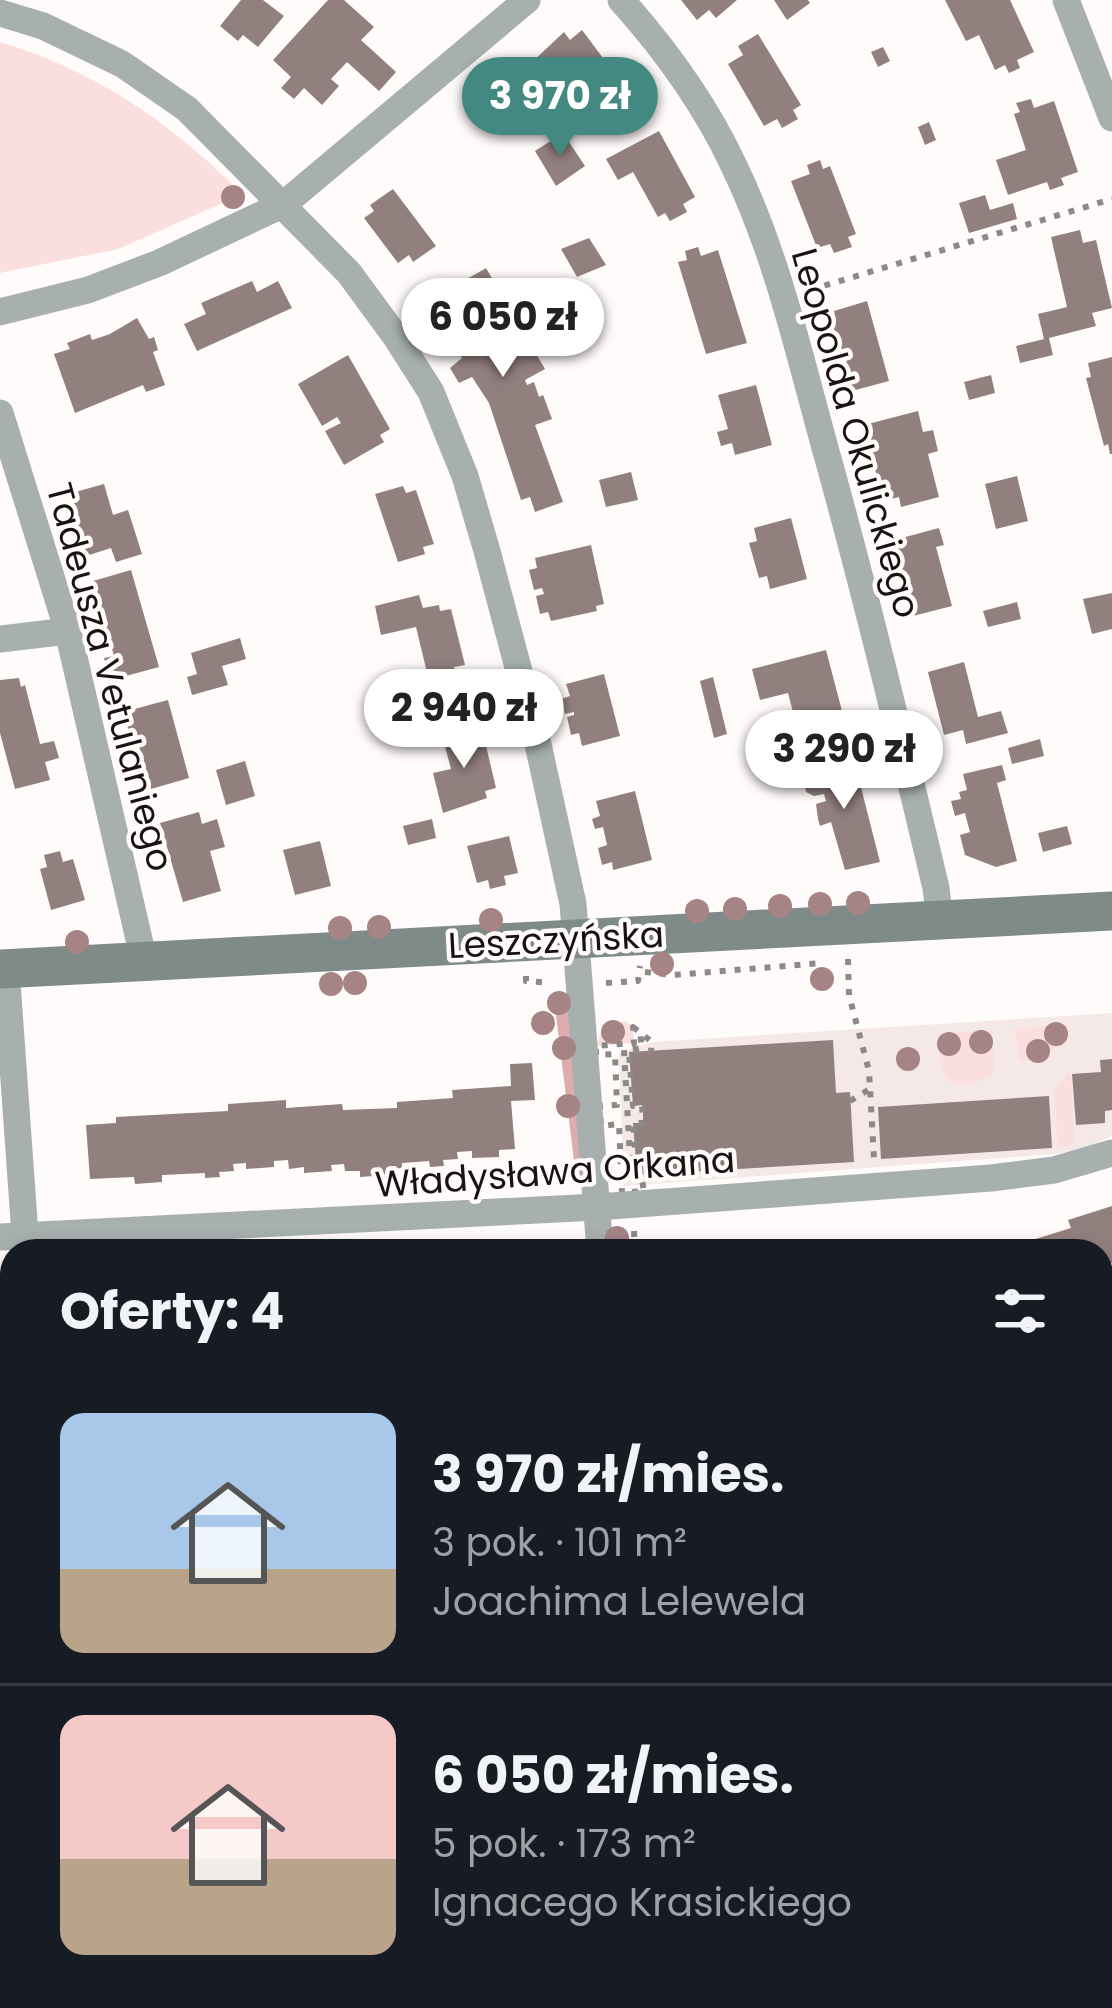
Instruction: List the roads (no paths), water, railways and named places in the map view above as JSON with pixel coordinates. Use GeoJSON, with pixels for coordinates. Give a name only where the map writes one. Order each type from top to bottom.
{"type":"FeatureCollection","features":[{"type":"Feature","properties":{"kind":"street"},"geometry":{"type":"LineString","coordinates":[[0,312],[106,284],[284,204],[527,0]]}},
{"type":"Feature","properties":{"kind":"street","name":"Leopolda Okulickiego"},"geometry":{"type":"LineString","coordinates":[[621,0],[685,82],[734,165],[783,298],[867,599],[940,920]]}},
{"type":"Feature","properties":{"kind":"street"},"geometry":{"type":"LineString","coordinates":[[1066,0],[1112,118]]}},
{"type":"Feature","properties":{"kind":"street"},"geometry":{"type":"LineString","coordinates":[[0,13],[43,26],[122,64],[187,109],[349,273],[430,392],[465,476],[536,734],[573,904],[599,1239]]}},
{"type":"Feature","properties":{"kind":"street","name":"Tadeusza Vetulaniego"},"geometry":{"type":"LineString","coordinates":[[0,413],[68,631],[144,961]]}},
{"type":"Feature","properties":{"kind":"street"},"geometry":{"type":"LineString","coordinates":[[0,639],[68,631]]}},
{"type":"Feature","properties":{"kind":"street","name":"Leszczyńska"},"geometry":{"type":"LineString","coordinates":[[3,969],[1112,911]]}},
{"type":"Feature","properties":{"kind":"street"},"geometry":{"type":"LineString","coordinates":[[3,969],[12,1236]]}},
{"type":"Feature","properties":{"kind":"street","name":"Władysława Orkana"},"geometry":{"type":"LineString","coordinates":[[12,1236],[222,1239],[1033,1173],[1112,1153]]}}]}
